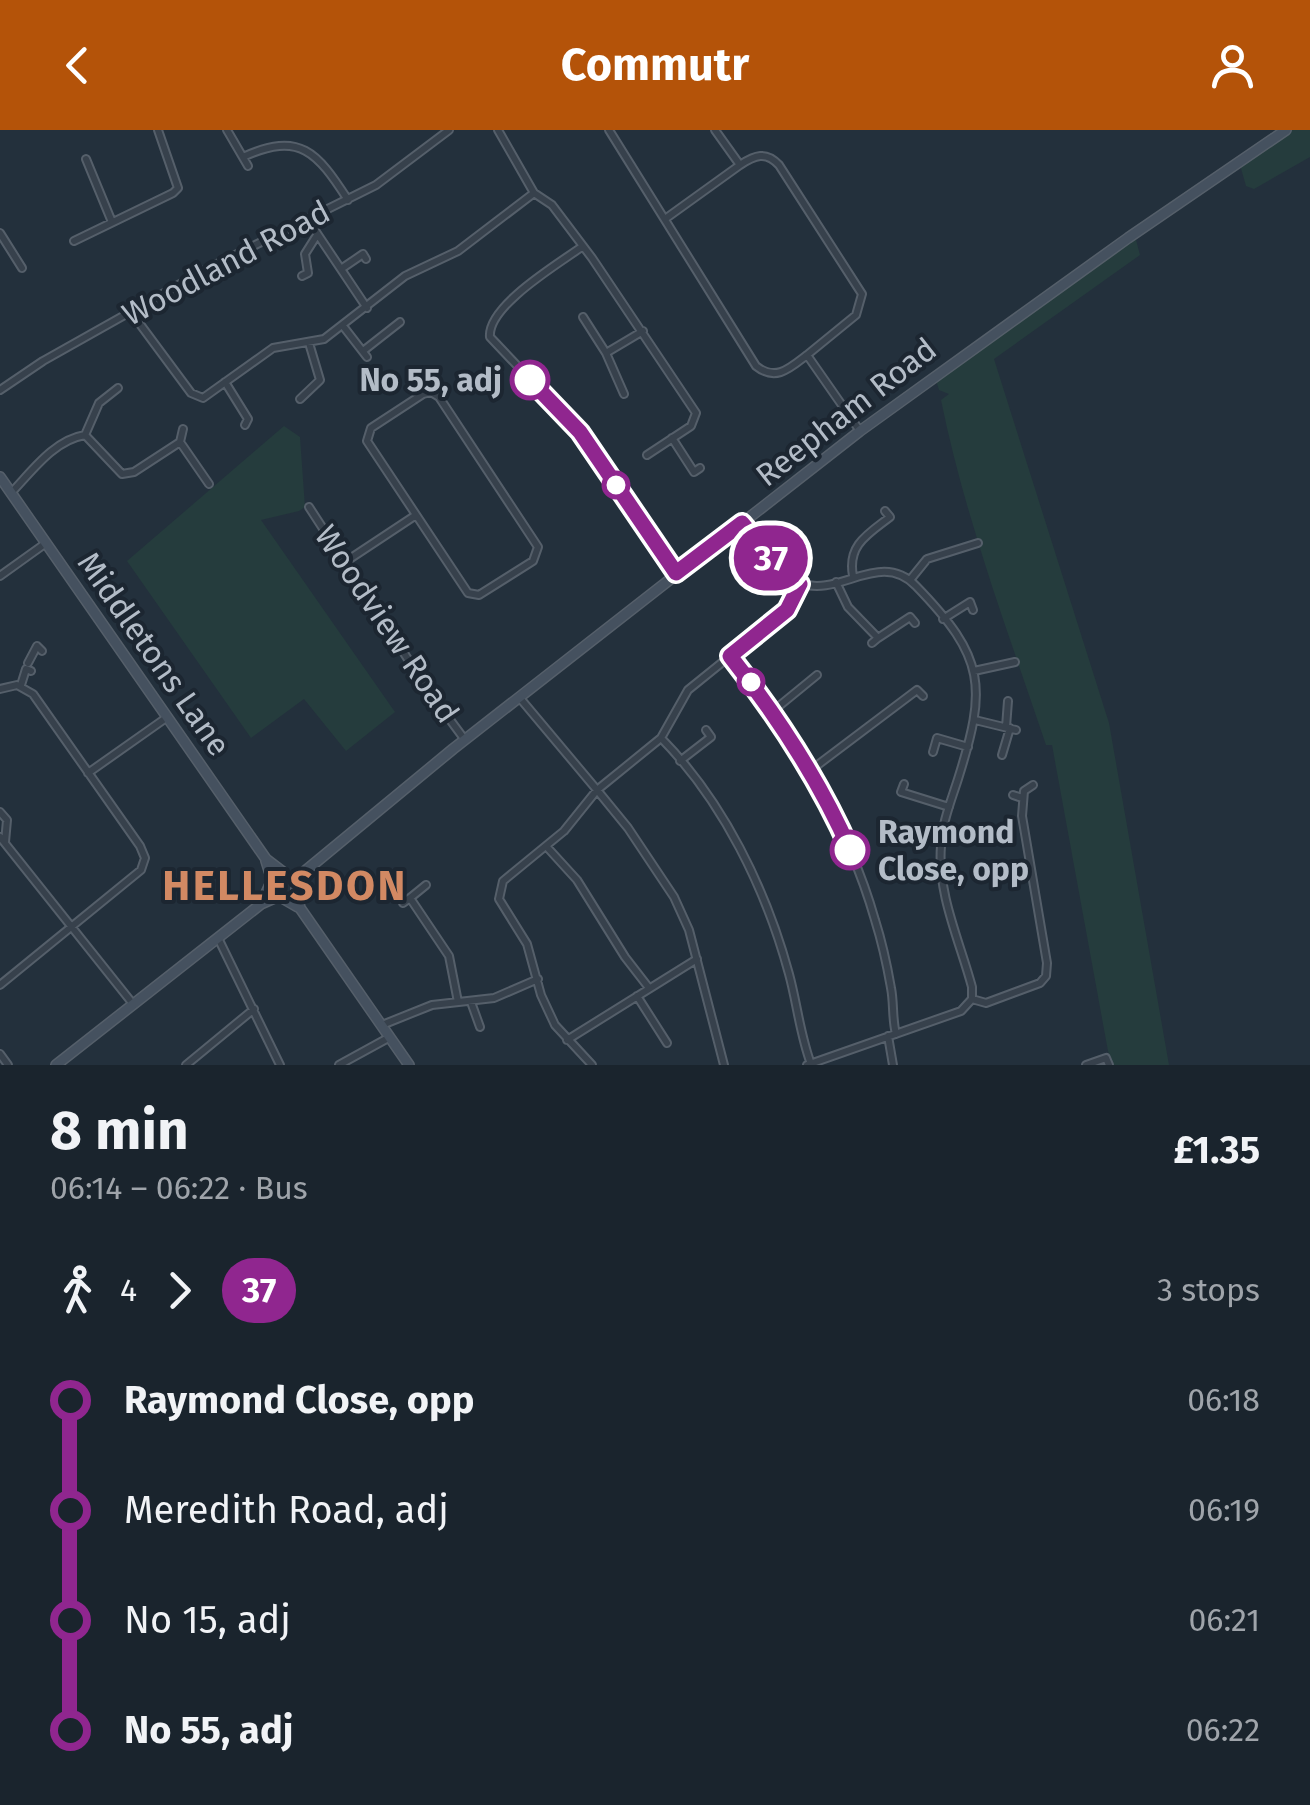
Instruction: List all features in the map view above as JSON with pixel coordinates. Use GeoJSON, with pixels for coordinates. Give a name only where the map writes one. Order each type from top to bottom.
{"type":"FeatureCollection","features":[{"type":"Feature","properties":{"kind":"street"},"geometry":{"type":"LineString","coordinates":[[74,242],[178,188],[158,130]]}},
{"type":"Feature","properties":{"kind":"street"},"geometry":{"type":"LineString","coordinates":[[226,130],[248,166]]}},
{"type":"Feature","properties":{"kind":"street","name":"Woodland Road"},"geometry":{"type":"LineString","coordinates":[[0,390],[226,258],[376,185],[448,130]]}},
{"type":"Feature","properties":{"kind":"street"},"geometry":{"type":"LineString","coordinates":[[498,130],[534,194],[552,205],[696,412],[691,426],[647,454]]}},
{"type":"Feature","properties":{"kind":"street"},"geometry":{"type":"LineString","coordinates":[[609,130],[756,366],[766,374],[779,374],[856,315],[862,294],[772,157],[755,155],[665,219]]}},
{"type":"Feature","properties":{"kind":"street"},"geometry":{"type":"LineString","coordinates":[[715,130],[740,165]]}},
{"type":"Feature","properties":{"kind":"street","name":"Reepham Road"},"geometry":{"type":"LineString","coordinates":[[56,1065],[261,904],[296,887],[310,865],[860,430],[1286,130]]}},
{"type":"Feature","properties":{"kind":"street"},"geometry":{"type":"LineString","coordinates":[[243,156],[268,145],[306,149],[316,155],[348,200]]}},
{"type":"Feature","properties":{"kind":"street"},"geometry":{"type":"LineString","coordinates":[[86,159],[112,222]]}},
{"type":"Feature","properties":{"kind":"street"},"geometry":{"type":"LineString","coordinates":[[131,312],[194,396],[206,396],[274,348],[320,341],[405,276],[458,252],[534,194]]}},
{"type":"Feature","properties":{"kind":"street"},"geometry":{"type":"LineString","coordinates":[[308,220],[367,308]]}},
{"type":"Feature","properties":{"kind":"street"},"geometry":{"type":"LineString","coordinates":[[0,233],[22,268]]}},
{"type":"Feature","properties":{"kind":"street"},"geometry":{"type":"LineString","coordinates":[[302,276],[308,273],[305,254],[318,235]]}},
{"type":"Feature","properties":{"kind":"street"},"geometry":{"type":"LineString","coordinates":[[582,246],[503,307],[490,328],[490,338],[580,432],[676,573]]}},
{"type":"Feature","properties":{"kind":"street"},"geometry":{"type":"LineString","coordinates":[[340,269],[362,253]]}},
{"type":"Feature","properties":{"kind":"street"},"geometry":{"type":"LineString","coordinates":[[583,317],[606,352],[624,394]]}},
{"type":"Feature","properties":{"kind":"street"},"geometry":{"type":"LineString","coordinates":[[343,326],[365,354],[400,322]]}},
{"type":"Feature","properties":{"kind":"street"},"geometry":{"type":"LineString","coordinates":[[606,352],[643,331]]}},
{"type":"Feature","properties":{"kind":"street"},"geometry":{"type":"LineString","coordinates":[[300,399],[320,380],[309,343]]}},
{"type":"Feature","properties":{"kind":"street"},"geometry":{"type":"LineString","coordinates":[[807,355],[860,430]]}},
{"type":"Feature","properties":{"kind":"street"},"geometry":{"type":"LineString","coordinates":[[225,382],[248,421]]}},
{"type":"Feature","properties":{"kind":"street"},"geometry":{"type":"LineString","coordinates":[[85,434],[99,403],[118,388]]}},
{"type":"Feature","properties":{"kind":"street"},"geometry":{"type":"LineString","coordinates":[[431,392],[439,398],[536,541],[536,557],[484,594],[470,595],[416,515],[368,445],[367,436],[370,428],[431,392]]}},
{"type":"Feature","properties":{"kind":"street"},"geometry":{"type":"LineString","coordinates":[[85,434],[122,474],[134,472],[180,442],[184,429]]}},
{"type":"Feature","properties":{"kind":"street"},"geometry":{"type":"LineString","coordinates":[[11,493],[46,456],[85,434]]}},
{"type":"Feature","properties":{"kind":"street"},"geometry":{"type":"LineString","coordinates":[[672,438],[694,472],[700,468]]}},
{"type":"Feature","properties":{"kind":"street"},"geometry":{"type":"LineString","coordinates":[[180,442],[207,474],[210,484]]}},
{"type":"Feature","properties":{"kind":"street","name":"Middletons Lane"},"geometry":{"type":"LineString","coordinates":[[0,477],[266,859],[285,872]]}},
{"type":"Feature","properties":{"kind":"street","name":"Woodview Road"},"geometry":{"type":"LineString","coordinates":[[308,507],[465,740]]}},
{"type":"Feature","properties":{"kind":"street"},"geometry":{"type":"LineString","coordinates":[[853,576],[851,559],[855,547],[890,513]]}},
{"type":"Feature","properties":{"kind":"street"},"geometry":{"type":"LineString","coordinates":[[344,562],[416,515]]}},
{"type":"Feature","properties":{"kind":"street"},"geometry":{"type":"LineString","coordinates":[[661,738],[729,831],[765,902],[790,976],[809,1064],[960,1011],[972,1000],[972,987],[942,880],[940,845],[978,700],[974,670],[963,646],[910,580],[883,571],[820,585],[800,584],[781,570],[742,523]]}},
{"type":"Feature","properties":{"kind":"street"},"geometry":{"type":"LineString","coordinates":[[0,576],[46,543]]}},
{"type":"Feature","properties":{"kind":"street"},"geometry":{"type":"LineString","coordinates":[[910,580],[927,559],[973,548]]}},
{"type":"Feature","properties":{"kind":"street"},"geometry":{"type":"LineString","coordinates":[[836,582],[848,608],[875,641],[914,617]]}},
{"type":"Feature","properties":{"kind":"street"},"geometry":{"type":"LineString","coordinates":[[592,1065],[567,1040],[548,1010],[527,944],[501,906],[500,884],[579,814],[596,790],[661,738],[682,697],[787,610],[800,584]]}},
{"type":"Feature","properties":{"kind":"street"},"geometry":{"type":"LineString","coordinates":[[942,619],[972,606],[968,593]]}},
{"type":"Feature","properties":{"kind":"street"},"geometry":{"type":"LineString","coordinates":[[21,686],[37,646]]}},
{"type":"Feature","properties":{"kind":"street"},"geometry":{"type":"LineString","coordinates":[[730,656],[773,711],[810,770],[865,886],[885,956],[893,1065]]}},
{"type":"Feature","properties":{"kind":"street"},"geometry":{"type":"LineString","coordinates":[[974,670],[1009,661]]}},
{"type":"Feature","properties":{"kind":"street"},"geometry":{"type":"LineString","coordinates":[[773,711],[818,674]]}},
{"type":"Feature","properties":{"kind":"street"},"geometry":{"type":"LineString","coordinates":[[0,689],[21,686],[33,694],[145,858],[141,870],[0,984]]}},
{"type":"Feature","properties":{"kind":"street"},"geometry":{"type":"LineString","coordinates":[[810,770],[862,732],[862,727],[876,717],[881,718],[917,690]]}},
{"type":"Feature","properties":{"kind":"street"},"geometry":{"type":"LineString","coordinates":[[519,698],[662,877],[689,930],[724,1065]]}},
{"type":"Feature","properties":{"kind":"street"},"geometry":{"type":"LineString","coordinates":[[1002,755],[1011,728],[1008,701]]}},
{"type":"Feature","properties":{"kind":"street"},"geometry":{"type":"LineString","coordinates":[[88,773],[166,718]]}},
{"type":"Feature","properties":{"kind":"street"},"geometry":{"type":"LineString","coordinates":[[975,720],[1011,728]]}},
{"type":"Feature","properties":{"kind":"street"},"geometry":{"type":"LineString","coordinates":[[932,752],[940,729]]}},
{"type":"Feature","properties":{"kind":"street"},"geometry":{"type":"LineString","coordinates":[[680,762],[712,733]]}},
{"type":"Feature","properties":{"kind":"street"},"geometry":{"type":"LineString","coordinates":[[937,738],[968,748]]}},
{"type":"Feature","properties":{"kind":"street"},"geometry":{"type":"LineString","coordinates":[[972,1000],[986,1002],[1040,983],[1048,972],[1022,816],[1022,798],[1033,785]]}},
{"type":"Feature","properties":{"kind":"street"},"geometry":{"type":"LineString","coordinates":[[901,792],[949,807]]}},
{"type":"Feature","properties":{"kind":"street"},"geometry":{"type":"LineString","coordinates":[[1012,795],[1022,798]]}},
{"type":"Feature","properties":{"kind":"street"},"geometry":{"type":"LineString","coordinates":[[0,812],[7,820],[2,840],[133,1004]]}},
{"type":"Feature","properties":{"kind":"street"},"geometry":{"type":"LineString","coordinates":[[546,846],[577,880],[649,988]]}},
{"type":"Feature","properties":{"kind":"street","name":"Middletons Lane"},"geometry":{"type":"LineString","coordinates":[[266,859],[272,882]]}},
{"type":"Feature","properties":{"kind":"street","name":"Reepham Road"},"geometry":{"type":"LineString","coordinates":[[261,904],[272,882],[285,872],[310,865]]}},
{"type":"Feature","properties":{"kind":"street"},"geometry":{"type":"LineString","coordinates":[[285,872],[294,876],[300,908]]}},
{"type":"Feature","properties":{"kind":"street"},"geometry":{"type":"LineString","coordinates":[[272,882],[282,897],[300,908],[409,1065]]}},
{"type":"Feature","properties":{"kind":"street"},"geometry":{"type":"LineString","coordinates":[[426,885],[407,900],[450,956],[458,1002]]}},
{"type":"Feature","properties":{"kind":"street"},"geometry":{"type":"LineString","coordinates":[[218,938],[280,1065]]}},
{"type":"Feature","properties":{"kind":"street"},"geometry":{"type":"LineString","coordinates":[[567,1040],[697,959]]}},
{"type":"Feature","properties":{"kind":"street"},"geometry":{"type":"LineString","coordinates":[[382,1025],[432,1006],[494,998],[538,980]]}},
{"type":"Feature","properties":{"kind":"street"},"geometry":{"type":"LineString","coordinates":[[637,996],[667,1043]]}},
{"type":"Feature","properties":{"kind":"street"},"geometry":{"type":"LineString","coordinates":[[471,1002],[480,1027]]}},
{"type":"Feature","properties":{"kind":"street"},"geometry":{"type":"LineString","coordinates":[[186,1065],[254,1009]]}},
{"type":"Feature","properties":{"kind":"street"},"geometry":{"type":"LineString","coordinates":[[339,1065],[390,1037]]}},
{"type":"Feature","properties":{"kind":"street"},"geometry":{"type":"LineString","coordinates":[[0,1054],[8,1065]]}},
{"type":"Feature","properties":{"kind":"street"},"geometry":{"type":"LineString","coordinates":[[1086,1065],[1106,1058],[1109,1065]]}},
{"type":"Feature","properties":{"kind":"green space"},"geometry":{"type":"Polygon","coordinates":[[[1292,130],[1310,130],[1310,157],[1254,189],[1246,186],[1240,165],[1292,130]]]}},
{"type":"Feature","properties":{"kind":"green space"},"geometry":{"type":"Polygon","coordinates":[[[1135,236],[1140,255],[994,359],[1109,723],[1169,1065],[1113,1065],[1108,1051],[1052,745],[1046,745],[988,574],[941,400],[949,394],[939,390],[935,377],[1135,236]]]}},
{"type":"Feature","properties":{"kind":"green space"},"geometry":{"type":"Polygon","coordinates":[[[284,426],[300,437],[305,507],[261,520],[395,712],[346,751],[304,699],[251,738],[127,561],[284,426]]]}},
{"type":"Feature","properties":{"kind":"bus line","name":"37"},"geometry":{"type":"LineString","coordinates":[[530,380],[580,432],[676,573],[742,523],[781,570],[800,584],[787,610],[730,656],[789,734],[821,788],[850,850]]}},
{"type":"Feature","properties":{"kind":"place","name":"No 55, adj"},"geometry":{"type":"Point","coordinates":[530,380]}},
{"type":"Feature","properties":{"kind":"place","name":"Raymond Close, opp"},"geometry":{"type":"Point","coordinates":[850,850]}},
{"type":"Feature","properties":{"kind":"district","name":"HELLESDON"},"geometry":{"type":"Point","coordinates":[285,885]}}]}
